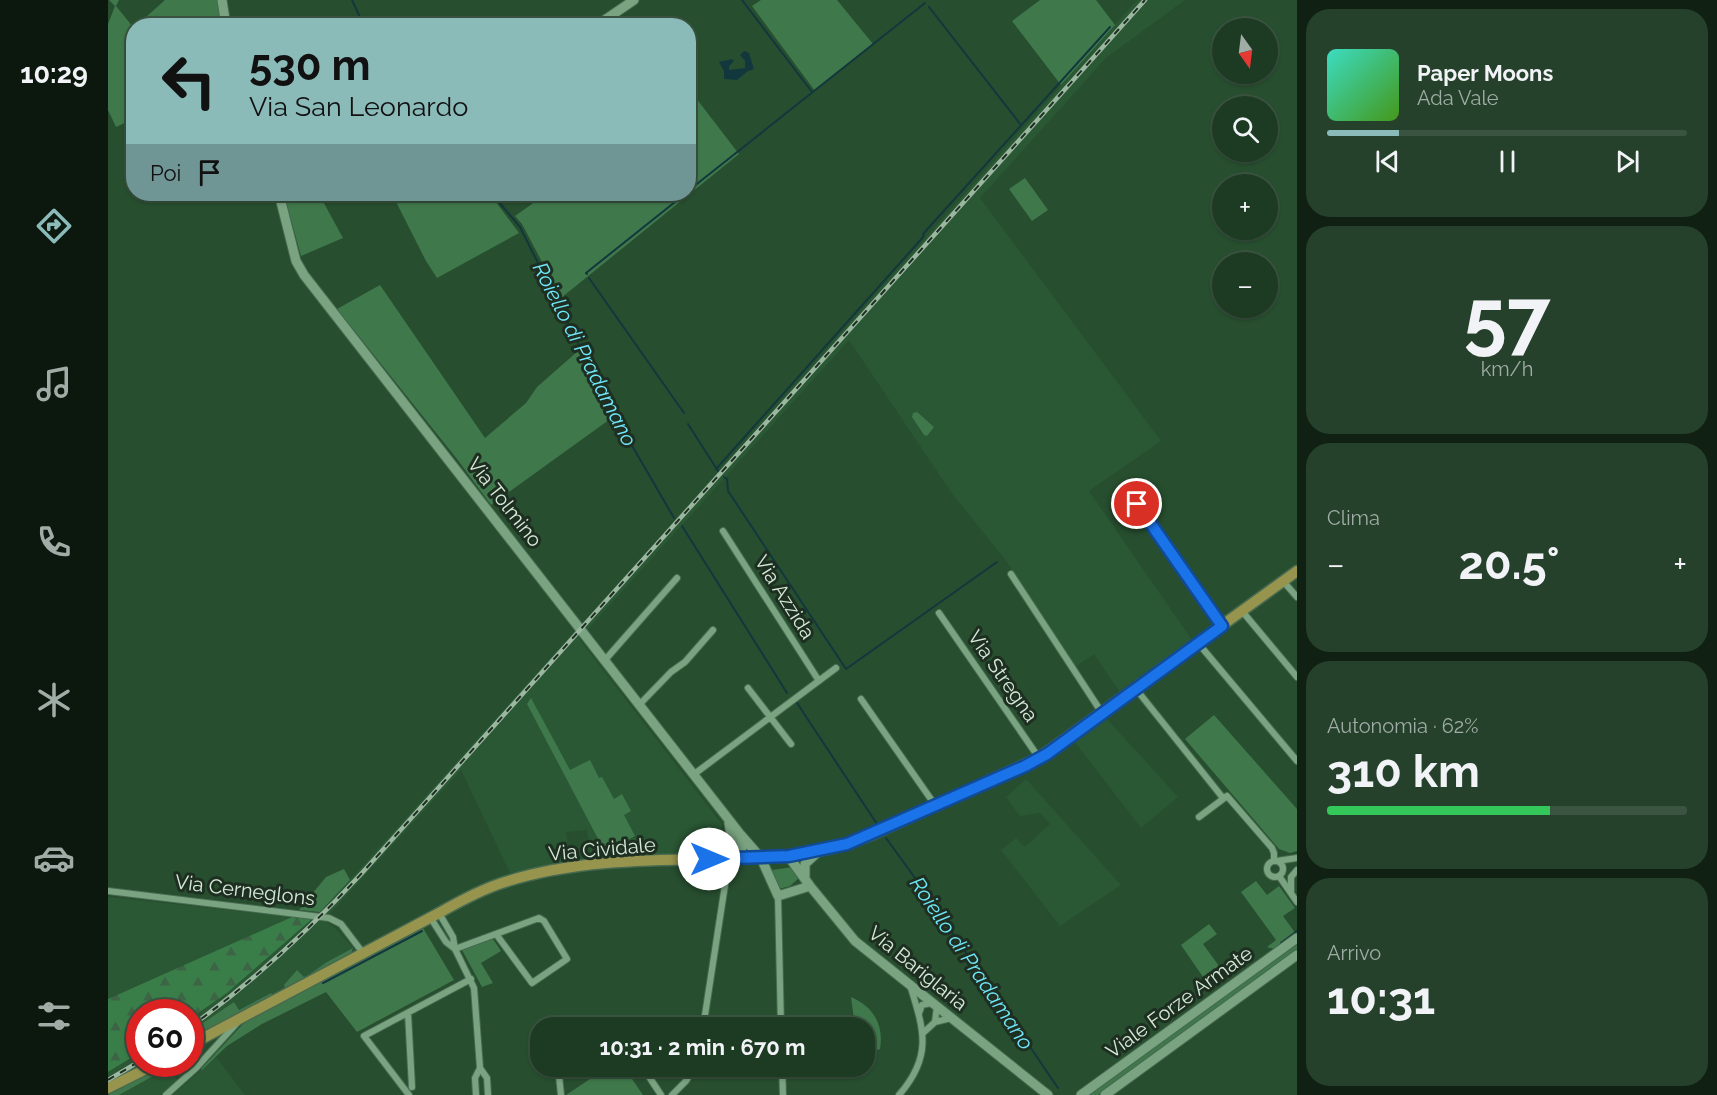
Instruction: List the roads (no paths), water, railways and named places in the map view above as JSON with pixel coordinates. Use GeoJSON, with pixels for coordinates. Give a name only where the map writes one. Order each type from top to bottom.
{"type":"FeatureCollection","features":[{"type":"Feature","properties":{"kind":"main road","name":"Via Cividale"},"geometry":{"type":"LineString","coordinates":[[204,1037],[492,886],[553,870],[597,864],[789,856],[819,851],[859,840],[1039,758],[1297,571]]}},
{"type":"Feature","properties":{"kind":"main road"},"geometry":{"type":"LineString","coordinates":[[108,1088],[130,1077]]}},
{"type":"Feature","properties":{"kind":"street"},"geometry":{"type":"LineString","coordinates":[[222,0],[225,18]]}},
{"type":"Feature","properties":{"kind":"street"},"geometry":{"type":"LineString","coordinates":[[608,18],[634,0]]}},
{"type":"Feature","properties":{"kind":"street","name":"Via Tolmino"},"geometry":{"type":"LineString","coordinates":[[281,201],[296,261],[304,275],[605,660],[736,833],[761,858],[778,896]]}},
{"type":"Feature","properties":{"kind":"street"},"geometry":{"type":"LineString","coordinates":[[1137,504],[1222,626]]}},
{"type":"Feature","properties":{"kind":"street","name":"Via Azzida"},"geometry":{"type":"LineString","coordinates":[[723,531],[819,681]]}},
{"type":"Feature","properties":{"kind":"street"},"geometry":{"type":"LineString","coordinates":[[1011,574],[1102,714]]}},
{"type":"Feature","properties":{"kind":"street"},"geometry":{"type":"LineString","coordinates":[[605,660],[676,578]]}},
{"type":"Feature","properties":{"kind":"street"},"geometry":{"type":"LineString","coordinates":[[1283,581],[1297,597]]}},
{"type":"Feature","properties":{"kind":"street"},"geometry":{"type":"LineString","coordinates":[[1242,611],[1297,677]]}},
{"type":"Feature","properties":{"kind":"street","name":"Via Stregna"},"geometry":{"type":"LineString","coordinates":[[939,613],[1039,758]]}},
{"type":"Feature","properties":{"kind":"street"},"geometry":{"type":"LineString","coordinates":[[639,705],[671,672],[685,662],[714,630]]}},
{"type":"Feature","properties":{"kind":"street"},"geometry":{"type":"LineString","coordinates":[[1198,643],[1297,761]]}},
{"type":"Feature","properties":{"kind":"street"},"geometry":{"type":"LineString","coordinates":[[693,775],[836,668]]}},
{"type":"Feature","properties":{"kind":"street"},"geometry":{"type":"LineString","coordinates":[[748,688],[791,744]]}},
{"type":"Feature","properties":{"kind":"street"},"geometry":{"type":"LineString","coordinates":[[1136,689],[1223,798]]}},
{"type":"Feature","properties":{"kind":"street"},"geometry":{"type":"LineString","coordinates":[[861,699],[935,805]]}},
{"type":"Feature","properties":{"kind":"street"},"geometry":{"type":"LineString","coordinates":[[1198,817],[1227,796],[1272,849],[1275,861],[1283,867],[1283,872],[1279,876],[1272,876],[1267,870],[1269,863],[1275,861],[1297,858]]}},
{"type":"Feature","properties":{"kind":"street"},"geometry":{"type":"LineString","coordinates":[[713,859],[736,833]]}},
{"type":"Feature","properties":{"kind":"street","name":"Via Tolmino"},"geometry":{"type":"LineString","coordinates":[[733,859],[736,833]]}},
{"type":"Feature","properties":{"kind":"street"},"geometry":{"type":"LineString","coordinates":[[781,1017],[778,896],[808,883],[805,864],[819,851]]}},
{"type":"Feature","properties":{"kind":"street","name":"Via Bariglaria"},"geometry":{"type":"LineString","coordinates":[[789,856],[851,937],[1048,1095]]}},
{"type":"Feature","properties":{"kind":"street"},"geometry":{"type":"LineString","coordinates":[[705,1017],[733,859]]}},
{"type":"Feature","properties":{"kind":"street"},"geometry":{"type":"LineString","coordinates":[[1295,900],[1290,879],[1297,870]]}},
{"type":"Feature","properties":{"kind":"street"},"geometry":{"type":"LineString","coordinates":[[1279,876],[1295,900]]}},
{"type":"Feature","properties":{"kind":"street","name":"Via Cerneglons"},"geometry":{"type":"LineString","coordinates":[[108,891],[328,918],[340,924],[363,953]]}},
{"type":"Feature","properties":{"kind":"street"},"geometry":{"type":"LineString","coordinates":[[434,915],[446,942],[455,949],[471,979],[475,992],[480,1068],[475,1078],[476,1095]]}},
{"type":"Feature","properties":{"kind":"street"},"geometry":{"type":"LineString","coordinates":[[455,949],[496,934],[540,918],[567,958],[535,983],[531,982],[496,934]]}},
{"type":"Feature","properties":{"kind":"street","name":"Viale Forze Armate"},"geometry":{"type":"LineString","coordinates":[[1081,1095],[1297,938]]}},
{"type":"Feature","properties":{"kind":"street","name":"Viale Forze Armate"},"geometry":{"type":"LineString","coordinates":[[1105,1095],[1297,955]]}},
{"type":"Feature","properties":{"kind":"street"},"geometry":{"type":"LineString","coordinates":[[409,1095],[364,1036],[471,979]]}},
{"type":"Feature","properties":{"kind":"street"},"geometry":{"type":"LineString","coordinates":[[899,1095],[914,1075],[922,1052],[923,1033],[910,985]]}},
{"type":"Feature","properties":{"kind":"street"},"geometry":{"type":"LineString","coordinates":[[919,1014],[922,1005],[931,1003],[937,1006],[935,1022]]}},
{"type":"Feature","properties":{"kind":"street"},"geometry":{"type":"LineString","coordinates":[[408,1012],[412,1087]]}},
{"type":"Feature","properties":{"kind":"street","name":"Via Cividale"},"geometry":{"type":"LineString","coordinates":[[204,1059],[243,1016]]}},
{"type":"Feature","properties":{"kind":"street"},"geometry":{"type":"LineString","coordinates":[[923,1033],[935,1022],[952,1018]]}},
{"type":"Feature","properties":{"kind":"street"},"geometry":{"type":"LineString","coordinates":[[480,1068],[487,1078],[488,1095]]}},
{"type":"Feature","properties":{"kind":"street","name":"Via Cividale"},"geometry":{"type":"LineString","coordinates":[[166,1095],[186,1077]]}},
{"type":"Feature","properties":{"kind":"street"},"geometry":{"type":"LineString","coordinates":[[559,1077],[561,1095]]}},
{"type":"Feature","properties":{"kind":"street"},"geometry":{"type":"LineString","coordinates":[[649,1077],[661,1095]]}},
{"type":"Feature","properties":{"kind":"street"},"geometry":{"type":"LineString","coordinates":[[672,1095],[688,1077]]}},
{"type":"Feature","properties":{"kind":"street"},"geometry":{"type":"LineString","coordinates":[[782,1077],[783,1095]]}},
{"type":"Feature","properties":{"kind":"water"},"geometry":{"type":"Polygon","coordinates":[[[744,51],[749,53],[754,69],[737,80],[724,79],[724,71],[719,62],[732,59],[734,61],[729,66],[729,70],[745,68],[745,61],[740,55],[744,51]]]}},
{"type":"Feature","properties":{"kind":"waterway","name":"Roiello di Pradamano"},"geometry":{"type":"LineString","coordinates":[[352,0],[360,18]]}},
{"type":"Feature","properties":{"kind":"waterway"},"geometry":{"type":"LineString","coordinates":[[742,0],[812,92]]}},
{"type":"Feature","properties":{"kind":"waterway"},"geometry":{"type":"LineString","coordinates":[[696,185],[925,3]]}},
{"type":"Feature","properties":{"kind":"waterway"},"geometry":{"type":"LineString","coordinates":[[929,7],[1021,125]]}},
{"type":"Feature","properties":{"kind":"waterway"},"geometry":{"type":"LineString","coordinates":[[716,469],[924,236],[923,234],[1110,27]]}},
{"type":"Feature","properties":{"kind":"waterway","name":"Roiello di Pradamano"},"geometry":{"type":"LineString","coordinates":[[498,201],[520,227],[612,411],[674,518]]}},
{"type":"Feature","properties":{"kind":"waterway"},"geometry":{"type":"LineString","coordinates":[[587,274],[676,201]]}},
{"type":"Feature","properties":{"kind":"waterway"},"geometry":{"type":"LineString","coordinates":[[589,278],[684,413]]}},
{"type":"Feature","properties":{"kind":"waterway"},"geometry":{"type":"LineString","coordinates":[[688,424],[718,471]]}},
{"type":"Feature","properties":{"kind":"waterway"},"geometry":{"type":"LineString","coordinates":[[724,477],[727,479],[728,491],[846,669],[997,562]]}},
{"type":"Feature","properties":{"kind":"waterway","name":"Roiello di Pradamano"},"geometry":{"type":"LineString","coordinates":[[682,526],[787,693]]}},
{"type":"Feature","properties":{"kind":"waterway","name":"Roiello di Pradamano"},"geometry":{"type":"LineString","coordinates":[[797,703],[877,824]]}},
{"type":"Feature","properties":{"kind":"waterway","name":"Roiello di Pradamano"},"geometry":{"type":"LineString","coordinates":[[886,838],[1058,1088]]}},
{"type":"Feature","properties":{"kind":"waterway"},"geometry":{"type":"LineString","coordinates":[[323,983],[422,931]]}},
{"type":"Feature","properties":{"kind":"waterway"},"geometry":{"type":"LineString","coordinates":[[1281,943],[1297,931]]}},
{"type":"Feature","properties":{"kind":"railway"},"geometry":{"type":"LineString","coordinates":[[204,1016],[280,954],[362,873],[1145,0]]}},
{"type":"Feature","properties":{"kind":"railway"},"geometry":{"type":"LineString","coordinates":[[108,1080],[126,1069]]}}]}
